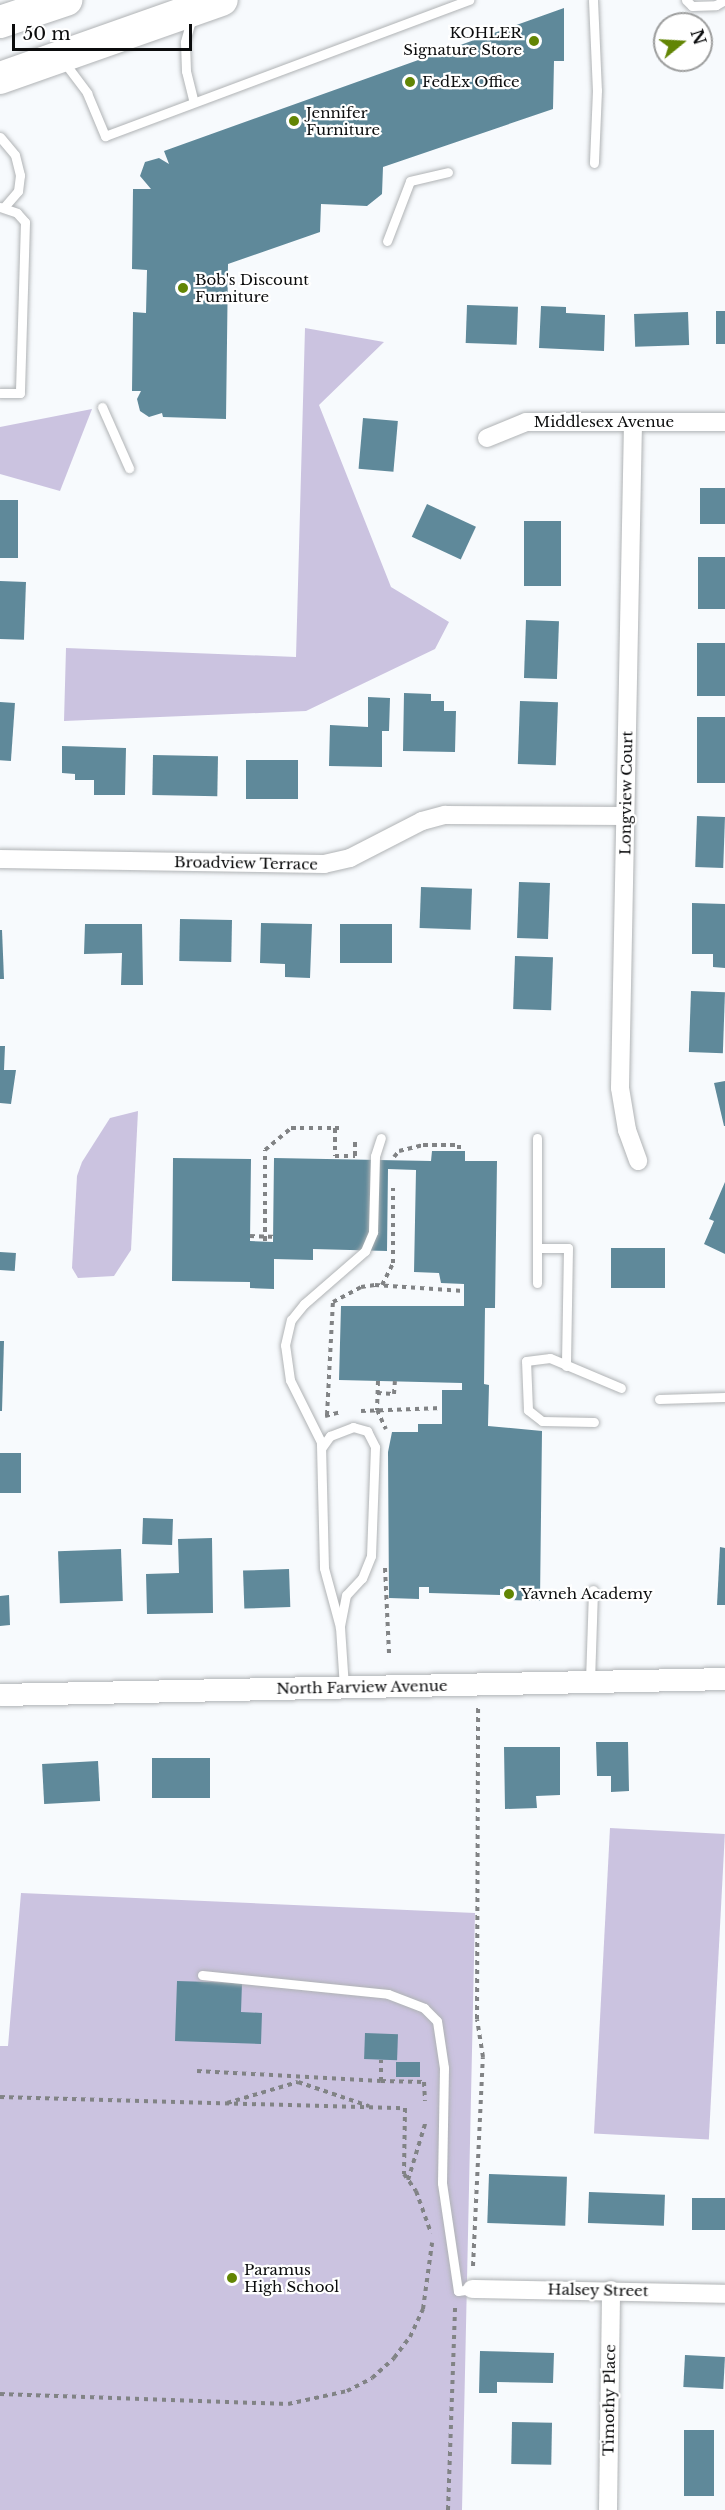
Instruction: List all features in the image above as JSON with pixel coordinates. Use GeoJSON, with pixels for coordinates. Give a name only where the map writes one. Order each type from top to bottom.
{"type":"FeatureCollection","features":[{"type":"Feature","properties":{"kind":"highway"},"geometry":{"type":"LineString","coordinates":[[0,22],[66,0]]}},
{"type":"Feature","properties":{"kind":"highway"},"geometry":{"type":"LineString","coordinates":[[0,78],[208,5]]}},
{"type":"Feature","properties":{"kind":"street","name":"Middlesex Avenue"},"geometry":{"type":"LineString","coordinates":[[487,438],[526,422],[725,422]]}},
{"type":"Feature","properties":{"kind":"street","name":"Longview Court"},"geometry":{"type":"LineString","coordinates":[[633,423],[620,1088],[627,1130],[638,1161]]}},
{"type":"Feature","properties":{"kind":"street","name":"Broadview Terrace"},"geometry":{"type":"LineString","coordinates":[[0,859],[324,864],[350,858],[422,821],[445,816],[625,816]]}},
{"type":"Feature","properties":{"kind":"street","name":"North Farview Avenue"},"geometry":{"type":"LineString","coordinates":[[0,1695],[725,1679]]}},
{"type":"Feature","properties":{"kind":"street","name":"Halsey Street"},"geometry":{"type":"LineString","coordinates":[[465,2290],[610,2290],[725,2294]]}},
{"type":"Feature","properties":{"kind":"street","name":"Timothy Place"},"geometry":{"type":"LineString","coordinates":[[608,2510],[610,2290]]}},
{"type":"Feature","properties":{"kind":"lane"},"geometry":{"type":"LineString","coordinates":[[60,58],[87,93],[105,136],[469,0]]}},
{"type":"Feature","properties":{"kind":"lane"},"geometry":{"type":"LineString","coordinates":[[593,0],[597,90],[594,163]]}},
{"type":"Feature","properties":{"kind":"lane"},"geometry":{"type":"LineString","coordinates":[[686,0],[692,6],[716,5],[725,0]]}},
{"type":"Feature","properties":{"kind":"lane"},"geometry":{"type":"LineString","coordinates":[[195,102],[186,71],[185,42],[208,5]]}},
{"type":"Feature","properties":{"kind":"lane"},"geometry":{"type":"LineString","coordinates":[[0,137],[15,155],[20,175],[18,191],[2,207],[25,222],[20,393],[0,393]]}},
{"type":"Feature","properties":{"kind":"lane"},"geometry":{"type":"LineString","coordinates":[[387,241],[410,181],[448,172]]}},
{"type":"Feature","properties":{"kind":"lane"},"geometry":{"type":"LineString","coordinates":[[102,407],[129,468]]}},
{"type":"Feature","properties":{"kind":"lane"},"geometry":{"type":"LineString","coordinates":[[344,1687],[340,1627],[324,1568],[322,1447],[286,1364],[291,1320],[304,1304],[365,1251],[373,1232],[375,1156],[381,1138]]}},
{"type":"Feature","properties":{"kind":"lane"},"geometry":{"type":"LineString","coordinates":[[537,1138],[537,1283]]}},
{"type":"Feature","properties":{"kind":"lane"},"geometry":{"type":"LineString","coordinates":[[537,1248],[568,1248],[566,1366]]}},
{"type":"Feature","properties":{"kind":"lane"},"geometry":{"type":"LineString","coordinates":[[594,1422],[542,1421],[528,1410],[526,1361],[550,1358],[621,1388]]}},
{"type":"Feature","properties":{"kind":"lane"},"geometry":{"type":"LineString","coordinates":[[658,1399],[725,1397]]}},
{"type":"Feature","properties":{"kind":"lane"},"geometry":{"type":"LineString","coordinates":[[322,1447],[330,1436],[353,1427],[367,1431],[375,1448],[371,1556],[362,1578],[346,1595],[340,1627]]}},
{"type":"Feature","properties":{"kind":"lane"},"geometry":{"type":"LineString","coordinates":[[590,1681],[593,1590]]}},
{"type":"Feature","properties":{"kind":"lane"},"geometry":{"type":"LineString","coordinates":[[202,1975],[387,1994],[424,2008],[437,2021],[444,2068],[442,2183],[465,2290]]}},
{"type":"Feature","properties":{"kind":"path"},"geometry":{"type":"LineString","coordinates":[[265,1239],[265,1150],[291,1128],[337,1128],[335,1156],[355,1156],[355,1139]]}},
{"type":"Feature","properties":{"kind":"path"},"geometry":{"type":"LineString","coordinates":[[393,1170],[395,1154],[407,1148],[459,1145],[459,1151]]}},
{"type":"Feature","properties":{"kind":"path"},"geometry":{"type":"LineString","coordinates":[[381,1285],[392,1273],[393,1182]]}},
{"type":"Feature","properties":{"kind":"path"},"geometry":{"type":"LineString","coordinates":[[250,1236],[265,1239],[273,1237]]}},
{"type":"Feature","properties":{"kind":"path"},"geometry":{"type":"LineString","coordinates":[[327,1415],[333,1302],[361,1287],[381,1285],[464,1291]]}},
{"type":"Feature","properties":{"kind":"path"},"geometry":{"type":"LineString","coordinates":[[377,1410],[378,1381]]}},
{"type":"Feature","properties":{"kind":"path"},"geometry":{"type":"LineString","coordinates":[[377,1393],[394,1394],[395,1381]]}},
{"type":"Feature","properties":{"kind":"path"},"geometry":{"type":"LineString","coordinates":[[357,1411],[442,1408]]}},
{"type":"Feature","properties":{"kind":"path"},"geometry":{"type":"LineString","coordinates":[[311,1422],[327,1415],[348,1411]]}},
{"type":"Feature","properties":{"kind":"path"},"geometry":{"type":"LineString","coordinates":[[448,2510],[483,2057],[476,2002],[478,1704]]}},
{"type":"Feature","properties":{"kind":"path"},"geometry":{"type":"LineString","coordinates":[[381,2060],[381,2081]]}},
{"type":"Feature","properties":{"kind":"path"},"geometry":{"type":"LineString","coordinates":[[197,2071],[300,2080],[424,2082],[425,2124],[408,2180]]}},
{"type":"Feature","properties":{"kind":"path"},"geometry":{"type":"LineString","coordinates":[[224,2104],[300,2080],[372,2108]]}},
{"type":"Feature","properties":{"kind":"path"},"geometry":{"type":"LineString","coordinates":[[0,2097],[405,2108],[404,2174],[426,2214],[433,2241],[423,2309],[394,2358],[372,2378],[347,2391],[288,2404],[0,2394]]}},
{"type":"Feature","properties":{"kind":"shaded area"},"geometry":{"type":"Polygon","coordinates":[[[305,328],[384,342],[319,405],[391,587],[449,622],[435,649],[306,711],[64,721],[66,648],[296,657],[305,328]]]}},
{"type":"Feature","properties":{"kind":"shaded area"},"geometry":{"type":"Polygon","coordinates":[[[92,409],[60,491],[0,474],[0,427],[92,409]]]}},
{"type":"Feature","properties":{"kind":"shaded area"},"geometry":{"type":"Polygon","coordinates":[[[138,1111],[131,1250],[114,1276],[78,1278],[72,1268],[77,1176],[82,1162],[110,1118],[138,1111]]]}},
{"type":"Feature","properties":{"kind":"shaded area"},"geometry":{"type":"Polygon","coordinates":[[[610,1828],[725,1834],[709,2140],[594,2134],[610,1828]]]}},
{"type":"Feature","properties":{"kind":"shaded area","name":"Paramus High School"},"geometry":{"type":"Polygon","coordinates":[[[21,1893],[475,1913],[462,2510],[0,2510],[0,2046],[8,2046],[21,1893]]]}},
{"type":"Feature","properties":{"kind":"building"},"geometry":{"type":"Polygon","coordinates":[[[564,8],[564,61],[554,61],[553,109],[383,167],[382,194],[367,206],[321,204],[320,232],[228,264],[226,419],[163,417],[162,413],[149,417],[140,411],[137,399],[141,391],[132,391],[133,312],[146,313],[147,270],[132,269],[133,189],[151,189],[140,176],[145,162],[159,158],[169,164],[164,151],[564,8]]]}},
{"type":"Feature","properties":{"kind":"building"},"geometry":{"type":"Polygon","coordinates":[[[467,305],[518,307],[517,345],[466,343],[467,305]]]}},
{"type":"Feature","properties":{"kind":"building"},"geometry":{"type":"Polygon","coordinates":[[[541,306],[566,307],[566,313],[605,315],[604,351],[539,348],[541,306]]]}},
{"type":"Feature","properties":{"kind":"building"},"geometry":{"type":"Polygon","coordinates":[[[716,311],[725,311],[725,344],[716,344],[716,311]]]}},
{"type":"Feature","properties":{"kind":"building"},"geometry":{"type":"Polygon","coordinates":[[[688,312],[689,345],[635,347],[634,314],[688,312]]]}},
{"type":"Feature","properties":{"kind":"building"},"geometry":{"type":"Polygon","coordinates":[[[363,418],[398,421],[393,472],[359,469],[363,418]]]}},
{"type":"Feature","properties":{"kind":"building"},"geometry":{"type":"Polygon","coordinates":[[[700,488],[725,488],[725,524],[700,524],[700,488]]]}},
{"type":"Feature","properties":{"kind":"building"},"geometry":{"type":"Polygon","coordinates":[[[0,500],[18,500],[18,558],[0,558],[0,500]]]}},
{"type":"Feature","properties":{"kind":"building"},"geometry":{"type":"Polygon","coordinates":[[[427,504],[476,527],[461,559],[412,537],[427,504]]]}},
{"type":"Feature","properties":{"kind":"building"},"geometry":{"type":"Polygon","coordinates":[[[524,521],[561,521],[561,586],[524,586],[524,521]]]}},
{"type":"Feature","properties":{"kind":"building"},"geometry":{"type":"Polygon","coordinates":[[[698,557],[725,557],[725,609],[698,609],[698,557]]]}},
{"type":"Feature","properties":{"kind":"building"},"geometry":{"type":"Polygon","coordinates":[[[0,581],[26,582],[24,640],[0,639],[0,581]]]}},
{"type":"Feature","properties":{"kind":"building"},"geometry":{"type":"Polygon","coordinates":[[[526,620],[559,621],[557,679],[524,678],[526,620]]]}},
{"type":"Feature","properties":{"kind":"building"},"geometry":{"type":"Polygon","coordinates":[[[697,643],[725,643],[725,696],[697,696],[697,643]]]}},
{"type":"Feature","properties":{"kind":"building"},"geometry":{"type":"Polygon","coordinates":[[[404,693],[431,694],[431,701],[444,701],[444,711],[456,711],[455,752],[403,751],[404,693]]]}},
{"type":"Feature","properties":{"kind":"building"},"geometry":{"type":"Polygon","coordinates":[[[368,697],[390,698],[389,731],[382,731],[382,767],[329,766],[330,725],[368,727],[368,697]]]}},
{"type":"Feature","properties":{"kind":"building"},"geometry":{"type":"Polygon","coordinates":[[[520,701],[558,702],[556,765],[518,764],[520,701]]]}},
{"type":"Feature","properties":{"kind":"building"},"geometry":{"type":"Polygon","coordinates":[[[0,702],[15,703],[11,761],[0,760],[0,702]]]}},
{"type":"Feature","properties":{"kind":"building"},"geometry":{"type":"Polygon","coordinates":[[[697,717],[725,717],[725,783],[697,783],[697,717]]]}},
{"type":"Feature","properties":{"kind":"building"},"geometry":{"type":"Polygon","coordinates":[[[62,746],[126,748],[125,795],[94,795],[94,780],[75,780],[75,774],[62,773],[62,746]]]}},
{"type":"Feature","properties":{"kind":"building"},"geometry":{"type":"Polygon","coordinates":[[[153,755],[218,756],[217,796],[152,795],[153,755]]]}},
{"type":"Feature","properties":{"kind":"building"},"geometry":{"type":"Polygon","coordinates":[[[246,760],[298,760],[298,799],[246,799],[246,760]]]}},
{"type":"Feature","properties":{"kind":"building"},"geometry":{"type":"Polygon","coordinates":[[[697,816],[725,817],[723,868],[695,867],[697,816]]]}},
{"type":"Feature","properties":{"kind":"building"},"geometry":{"type":"Polygon","coordinates":[[[519,882],[550,883],[548,939],[517,938],[519,882]]]}},
{"type":"Feature","properties":{"kind":"building"},"geometry":{"type":"Polygon","coordinates":[[[421,887],[472,889],[471,930],[420,928],[421,887]]]}},
{"type":"Feature","properties":{"kind":"building"},"geometry":{"type":"Polygon","coordinates":[[[692,903],[725,904],[725,968],[713,967],[713,954],[692,954],[692,903]]]}},
{"type":"Feature","properties":{"kind":"building"},"geometry":{"type":"Polygon","coordinates":[[[180,919],[232,920],[231,962],[179,961],[180,919]]]}},
{"type":"Feature","properties":{"kind":"building"},"geometry":{"type":"Polygon","coordinates":[[[261,923],[312,924],[310,978],[285,977],[285,964],[260,963],[261,923]]]}},
{"type":"Feature","properties":{"kind":"building"},"geometry":{"type":"Polygon","coordinates":[[[85,924],[142,924],[143,985],[121,985],[122,953],[84,954],[85,924]]]}},
{"type":"Feature","properties":{"kind":"building"},"geometry":{"type":"Polygon","coordinates":[[[340,924],[392,924],[392,963],[340,963],[340,924]]]}},
{"type":"Feature","properties":{"kind":"building"},"geometry":{"type":"Polygon","coordinates":[[[0,930],[2,930],[4,979],[0,979],[0,930]]]}},
{"type":"Feature","properties":{"kind":"building"},"geometry":{"type":"Polygon","coordinates":[[[515,956],[553,957],[551,1010],[513,1009],[515,956]]]}},
{"type":"Feature","properties":{"kind":"building"},"geometry":{"type":"Polygon","coordinates":[[[691,991],[725,992],[723,1053],[689,1052],[691,991]]]}},
{"type":"Feature","properties":{"kind":"building"},"geometry":{"type":"Polygon","coordinates":[[[0,1046],[5,1046],[4,1070],[16,1070],[11,1104],[0,1103],[0,1046]]]}},
{"type":"Feature","properties":{"kind":"building"},"geometry":{"type":"Polygon","coordinates":[[[725,1081],[725,1126],[724,1126],[714,1083],[725,1081]]]}},
{"type":"Feature","properties":{"kind":"building"},"geometry":{"type":"Polygon","coordinates":[[[432,1151],[465,1151],[465,1161],[497,1161],[495,1308],[485,1308],[484,1384],[489,1385],[488,1426],[542,1431],[540,1601],[509,1600],[509,1589],[500,1589],[500,1595],[429,1593],[429,1587],[419,1587],[419,1599],[389,1598],[388,1452],[392,1432],[418,1432],[418,1424],[442,1424],[442,1390],[462,1390],[462,1383],[339,1380],[341,1306],[464,1306],[464,1284],[441,1283],[439,1273],[414,1272],[416,1170],[388,1169],[387,1251],[313,1249],[313,1260],[274,1259],[274,1289],[250,1288],[250,1282],[172,1281],[173,1158],[251,1159],[250,1241],[273,1242],[274,1158],[431,1161],[432,1151]]]}},
{"type":"Feature","properties":{"kind":"building"},"geometry":{"type":"Polygon","coordinates":[[[725,1182],[725,1254],[704,1244],[714,1221],[709,1219],[725,1182]]]}},
{"type":"Feature","properties":{"kind":"building"},"geometry":{"type":"Polygon","coordinates":[[[611,1248],[665,1248],[665,1288],[611,1288],[611,1248]]]}},
{"type":"Feature","properties":{"kind":"building"},"geometry":{"type":"Polygon","coordinates":[[[0,1252],[16,1253],[15,1271],[0,1270],[0,1252]]]}},
{"type":"Feature","properties":{"kind":"building"},"geometry":{"type":"Polygon","coordinates":[[[0,1341],[4,1341],[2,1411],[0,1411],[0,1341]]]}},
{"type":"Feature","properties":{"kind":"building"},"geometry":{"type":"Polygon","coordinates":[[[0,1453],[21,1453],[21,1493],[0,1493],[0,1453]]]}},
{"type":"Feature","properties":{"kind":"building"},"geometry":{"type":"Polygon","coordinates":[[[143,1518],[173,1519],[172,1545],[142,1544],[143,1518]]]}},
{"type":"Feature","properties":{"kind":"building"},"geometry":{"type":"Polygon","coordinates":[[[212,1538],[213,1613],[147,1614],[146,1574],[179,1573],[178,1539],[212,1538]]]}},
{"type":"Feature","properties":{"kind":"building"},"geometry":{"type":"Polygon","coordinates":[[[720,1547],[725,1548],[725,1605],[717,1605],[720,1547]]]}},
{"type":"Feature","properties":{"kind":"building"},"geometry":{"type":"Polygon","coordinates":[[[121,1549],[123,1601],[60,1603],[58,1551],[121,1549]]]}},
{"type":"Feature","properties":{"kind":"building"},"geometry":{"type":"Polygon","coordinates":[[[289,1569],[290,1607],[244,1609],[243,1571],[289,1569]]]}},
{"type":"Feature","properties":{"kind":"building"},"geometry":{"type":"Polygon","coordinates":[[[9,1595],[10,1625],[0,1626],[0,1596],[9,1595]]]}},
{"type":"Feature","properties":{"kind":"building"},"geometry":{"type":"Polygon","coordinates":[[[596,1742],[628,1742],[629,1791],[611,1792],[611,1776],[597,1776],[596,1742]]]}},
{"type":"Feature","properties":{"kind":"building"},"geometry":{"type":"Polygon","coordinates":[[[504,1747],[560,1747],[560,1795],[536,1796],[537,1808],[505,1809],[504,1747]]]}},
{"type":"Feature","properties":{"kind":"building"},"geometry":{"type":"Polygon","coordinates":[[[152,1758],[210,1758],[210,1798],[152,1798],[152,1758]]]}},
{"type":"Feature","properties":{"kind":"building"},"geometry":{"type":"Polygon","coordinates":[[[98,1761],[100,1801],[44,1804],[42,1764],[98,1761]]]}},
{"type":"Feature","properties":{"kind":"building"},"geometry":{"type":"Polygon","coordinates":[[[177,1981],[242,1983],[241,2012],[262,2013],[261,2044],[175,2041],[177,1981]]]}},
{"type":"Feature","properties":{"kind":"building"},"geometry":{"type":"Polygon","coordinates":[[[365,2033],[398,2034],[397,2060],[364,2059],[365,2033]]]}},
{"type":"Feature","properties":{"kind":"building"},"geometry":{"type":"Polygon","coordinates":[[[396,2062],[420,2062],[420,2077],[396,2077],[396,2062]]]}},
{"type":"Feature","properties":{"kind":"building"},"geometry":{"type":"Polygon","coordinates":[[[489,2174],[567,2177],[565,2226],[487,2223],[489,2174]]]}},
{"type":"Feature","properties":{"kind":"building"},"geometry":{"type":"Polygon","coordinates":[[[589,2192],[665,2195],[664,2226],[588,2223],[589,2192]]]}},
{"type":"Feature","properties":{"kind":"building"},"geometry":{"type":"Polygon","coordinates":[[[692,2198],[725,2198],[725,2230],[692,2230],[692,2198]]]}},
{"type":"Feature","properties":{"kind":"building"},"geometry":{"type":"Polygon","coordinates":[[[480,2351],[554,2353],[553,2383],[497,2382],[497,2393],[479,2393],[480,2351]]]}},
{"type":"Feature","properties":{"kind":"building"},"geometry":{"type":"Polygon","coordinates":[[[685,2355],[725,2357],[723,2389],[683,2387],[685,2355]]]}},
{"type":"Feature","properties":{"kind":"building"},"geometry":{"type":"Polygon","coordinates":[[[512,2422],[552,2423],[551,2465],[511,2464],[512,2422]]]}},
{"type":"Feature","properties":{"kind":"building"},"geometry":{"type":"Polygon","coordinates":[[[684,2430],[714,2430],[714,2496],[684,2496],[684,2430]]]}},
{"type":"Feature","properties":{"kind":"place","name":"KOHLER Signature Store"},"geometry":{"type":"Point","coordinates":[534,41]}},
{"type":"Feature","properties":{"kind":"place","name":"FedEx Office"},"geometry":{"type":"Point","coordinates":[410,82]}},
{"type":"Feature","properties":{"kind":"place","name":"Jennifer Furniture"},"geometry":{"type":"Point","coordinates":[294,121]}},
{"type":"Feature","properties":{"kind":"place","name":"Bob's Discount Furniture"},"geometry":{"type":"Point","coordinates":[183,288]}},
{"type":"Feature","properties":{"kind":"place","name":"Yavneh Academy"},"geometry":{"type":"Point","coordinates":[509,1594]}},
{"type":"Feature","properties":{"kind":"place","name":"Paramus High School"},"geometry":{"type":"Point","coordinates":[232,2278]}}]}
